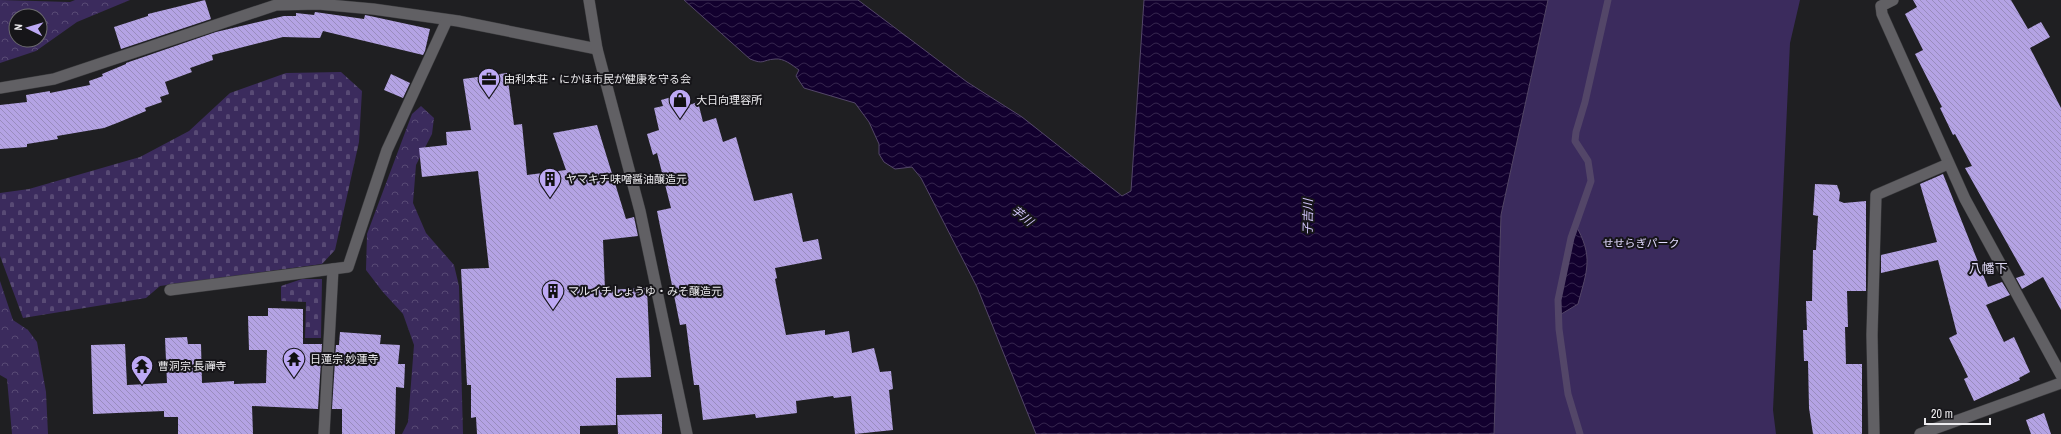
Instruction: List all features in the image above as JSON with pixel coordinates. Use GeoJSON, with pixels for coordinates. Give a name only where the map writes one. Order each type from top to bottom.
{"type":"FeatureCollection","features":[{"type":"Feature","properties":{"kind":"street"},"geometry":{"type":"LineString","coordinates":[[589,0],[597,49],[640,211],[687,434]]}},
{"type":"Feature","properties":{"kind":"street"},"geometry":{"type":"LineString","coordinates":[[1893,0],[1881,6],[1882,14],[1948,164],[1965,199],[2061,375]]}},
{"type":"Feature","properties":{"kind":"street"},"geometry":{"type":"LineString","coordinates":[[0,88],[54,79],[276,5],[318,4],[373,9],[447,20],[597,49]]}},
{"type":"Feature","properties":{"kind":"street"},"geometry":{"type":"LineString","coordinates":[[170,290],[348,267],[387,150],[447,20]]}},
{"type":"Feature","properties":{"kind":"street"},"geometry":{"type":"LineString","coordinates":[[1874,434],[1872,335],[1876,195],[1948,164]]}},
{"type":"Feature","properties":{"kind":"street"},"geometry":{"type":"LineString","coordinates":[[324,434],[333,269]]}},
{"type":"Feature","properties":{"kind":"street"},"geometry":{"type":"LineString","coordinates":[[1920,434],[2061,383]]}},
{"type":"Feature","properties":{"kind":"green space"},"geometry":{"type":"Polygon","coordinates":[[[0,0],[70,2],[75,0],[130,0],[77,22],[48,43],[48,8],[8,8],[8,48],[40,48],[36,51],[0,63],[0,0]]]}},
{"type":"Feature","properties":{"kind":"green space","name":"せせらぎパーク"},"geometry":{"type":"Polygon","coordinates":[[[1548,0],[1800,0],[1790,43],[1773,410],[1776,434],[1494,434],[1501,215],[1548,0]]]}},
{"type":"Feature","properties":{"kind":"green space"},"geometry":{"type":"Polygon","coordinates":[[[341,72],[362,91],[359,142],[335,250],[322,264],[160,286],[146,298],[23,318],[0,256],[0,193],[29,189],[140,157],[189,131],[230,93],[286,73],[341,72]]]}},
{"type":"Feature","properties":{"kind":"green space"},"geometry":{"type":"Polygon","coordinates":[[[421,106],[434,118],[432,134],[416,165],[413,203],[426,233],[454,265],[459,286],[463,434],[402,434],[408,422],[414,345],[403,314],[382,291],[366,270],[367,234],[412,114],[421,106]]]}},
{"type":"Feature","properties":{"kind":"green space"},"geometry":{"type":"Polygon","coordinates":[[[302,279],[322,279],[321,338],[305,338],[306,302],[281,301],[281,286],[302,279]]]}},
{"type":"Feature","properties":{"kind":"green space"},"geometry":{"type":"Polygon","coordinates":[[[0,281],[13,320],[28,330],[37,342],[46,392],[48,434],[12,434],[7,379],[0,375],[0,281]]]}},
{"type":"Feature","properties":{"kind":"water"},"geometry":{"type":"Polygon","coordinates":[[[684,0],[858,0],[967,82],[1022,117],[1122,196],[1131,191],[1144,0],[1548,0],[1501,215],[1494,434],[1036,434],[977,287],[921,178],[912,167],[895,169],[884,162],[879,154],[879,144],[869,122],[855,103],[804,88],[796,76],[799,70],[785,61],[775,59],[761,62],[750,59],[684,0]]]}},
{"type":"Feature","properties":{"kind":"water"},"geometry":{"type":"Polygon","coordinates":[[[1575,224],[1585,246],[1587,255],[1586,272],[1578,304],[1558,316],[1558,300],[1575,224]]]}},
{"type":"Feature","properties":{"kind":"building"},"geometry":{"type":"Polygon","coordinates":[[[205,0],[211,19],[121,49],[114,27],[148,16],[148,14],[205,0]]]}},
{"type":"Feature","properties":{"kind":"building"},"geometry":{"type":"Polygon","coordinates":[[[1913,0],[2011,0],[2028,29],[2041,22],[2050,37],[2030,48],[2061,108],[2061,310],[2043,277],[2022,289],[2016,278],[2025,275],[1965,168],[1972,166],[1955,134],[1953,135],[1940,108],[1942,107],[1915,54],[1923,50],[1905,14],[1917,7],[1913,0]]]}},
{"type":"Feature","properties":{"kind":"building"},"geometry":{"type":"Polygon","coordinates":[[[315,12],[364,19],[365,15],[430,29],[425,51],[423,55],[323,31],[320,38],[283,37],[212,55],[213,60],[190,68],[192,72],[165,82],[169,94],[160,97],[162,102],[145,108],[146,111],[117,123],[104,128],[57,136],[58,139],[27,144],[27,147],[0,149],[0,105],[27,102],[26,95],[50,91],[50,93],[90,85],[89,81],[103,76],[102,74],[126,63],[216,32],[284,16],[296,16],[296,13],[314,15],[315,12]]]}},
{"type":"Feature","properties":{"kind":"building"},"geometry":{"type":"Polygon","coordinates":[[[507,73],[514,125],[522,124],[527,175],[566,170],[553,133],[597,125],[626,219],[634,217],[638,236],[603,240],[605,290],[647,288],[651,377],[616,378],[616,425],[580,426],[580,434],[477,434],[476,417],[471,418],[471,385],[467,385],[461,269],[489,268],[478,171],[422,177],[419,148],[447,145],[446,132],[471,130],[463,79],[507,73]]]}},
{"type":"Feature","properties":{"kind":"building"},"geometry":{"type":"Polygon","coordinates":[[[391,74],[410,83],[403,98],[384,90],[391,74]]]}},
{"type":"Feature","properties":{"kind":"building"},"geometry":{"type":"Polygon","coordinates":[[[686,93],[689,105],[698,102],[703,122],[716,118],[723,142],[736,137],[754,201],[792,193],[803,242],[818,239],[822,259],[775,268],[777,278],[775,279],[786,335],[825,330],[825,335],[849,331],[852,353],[874,348],[880,372],[891,371],[893,389],[889,390],[893,430],[855,434],[851,396],[834,398],[833,396],[796,401],[797,413],[756,418],[755,414],[703,420],[699,385],[694,385],[686,324],[680,325],[657,211],[671,208],[657,153],[653,155],[647,134],[659,130],[654,108],[663,106],[661,100],[686,93]]]}},
{"type":"Feature","properties":{"kind":"building"},"geometry":{"type":"Polygon","coordinates":[[[1943,174],[1988,287],[2002,282],[2010,295],[1986,305],[2004,342],[2014,337],[2030,372],[2019,378],[2020,380],[1974,401],[1964,379],[1968,377],[1949,338],[1957,334],[1938,260],[1881,273],[1881,255],[1937,242],[1920,184],[1943,174]]]}},
{"type":"Feature","properties":{"kind":"building"},"geometry":{"type":"Polygon","coordinates":[[[1815,184],[1837,185],[1840,193],[1839,201],[1844,203],[1866,201],[1866,291],[1847,291],[1848,327],[1845,327],[1846,364],[1862,364],[1862,434],[1813,434],[1809,408],[1808,361],[1804,361],[1803,330],[1807,330],[1806,301],[1812,301],[1813,250],[1816,250],[1818,216],[1813,215],[1815,184]]]}},
{"type":"Feature","properties":{"kind":"building"},"geometry":{"type":"Polygon","coordinates":[[[268,308],[303,309],[303,344],[322,344],[318,409],[252,406],[253,434],[178,434],[178,417],[164,417],[164,411],[93,414],[91,345],[125,344],[127,385],[167,383],[165,338],[187,337],[188,344],[201,344],[202,383],[234,381],[234,384],[266,383],[267,350],[249,350],[248,316],[268,316],[268,308]]]}},
{"type":"Feature","properties":{"kind":"building"},"geometry":{"type":"Polygon","coordinates":[[[340,332],[381,335],[380,344],[400,345],[398,364],[405,364],[404,388],[396,387],[395,434],[342,434],[342,409],[332,409],[336,345],[339,345],[340,332]]]}},
{"type":"Feature","properties":{"kind":"building"},"geometry":{"type":"Polygon","coordinates":[[[2044,413],[2051,434],[2031,434],[2026,420],[2044,413]]]}},
{"type":"Feature","properties":{"kind":"building"},"geometry":{"type":"Polygon","coordinates":[[[662,414],[662,434],[618,434],[617,415],[662,414]]]}},
{"type":"Feature","properties":{"kind":"waterway"},"geometry":{"type":"LineString","coordinates":[[1580,434],[1568,394],[1559,329],[1558,300],[1571,238],[1591,181],[1588,161],[1575,141],[1608,0]]}},
{"type":"Feature","properties":{"kind":"place","name":"由利本荘・にかほ市民が健康を守る会"},"geometry":{"type":"Point","coordinates":[489,98]}},
{"type":"Feature","properties":{"kind":"place","name":"大日向理容所"},"geometry":{"type":"Point","coordinates":[680,120]}},
{"type":"Feature","properties":{"kind":"place","name":"ヤマキチ味噌醤油醸造元"},"geometry":{"type":"Point","coordinates":[550,198]}},
{"type":"Feature","properties":{"kind":"place","name":"マルイチしょうゆ・みそ醸造元"},"geometry":{"type":"Point","coordinates":[553,310]}},
{"type":"Feature","properties":{"kind":"place","name":"日蓮宗 妙蓮寺"},"geometry":{"type":"Point","coordinates":[294,378]}},
{"type":"Feature","properties":{"kind":"place","name":"曹洞宗 長禪寺"},"geometry":{"type":"Point","coordinates":[142,386]}},
{"type":"Feature","properties":{"kind":"district","name":"八幡下"},"geometry":{"type":"Point","coordinates":[1988,268]}},
{"type":"Feature","properties":{"kind":"water label","name":"芋川"},"geometry":{"type":"Point","coordinates":[1022,216]}},
{"type":"Feature","properties":{"kind":"water label","name":"子吉川"},"geometry":{"type":"Point","coordinates":[1308,217]}}]}
